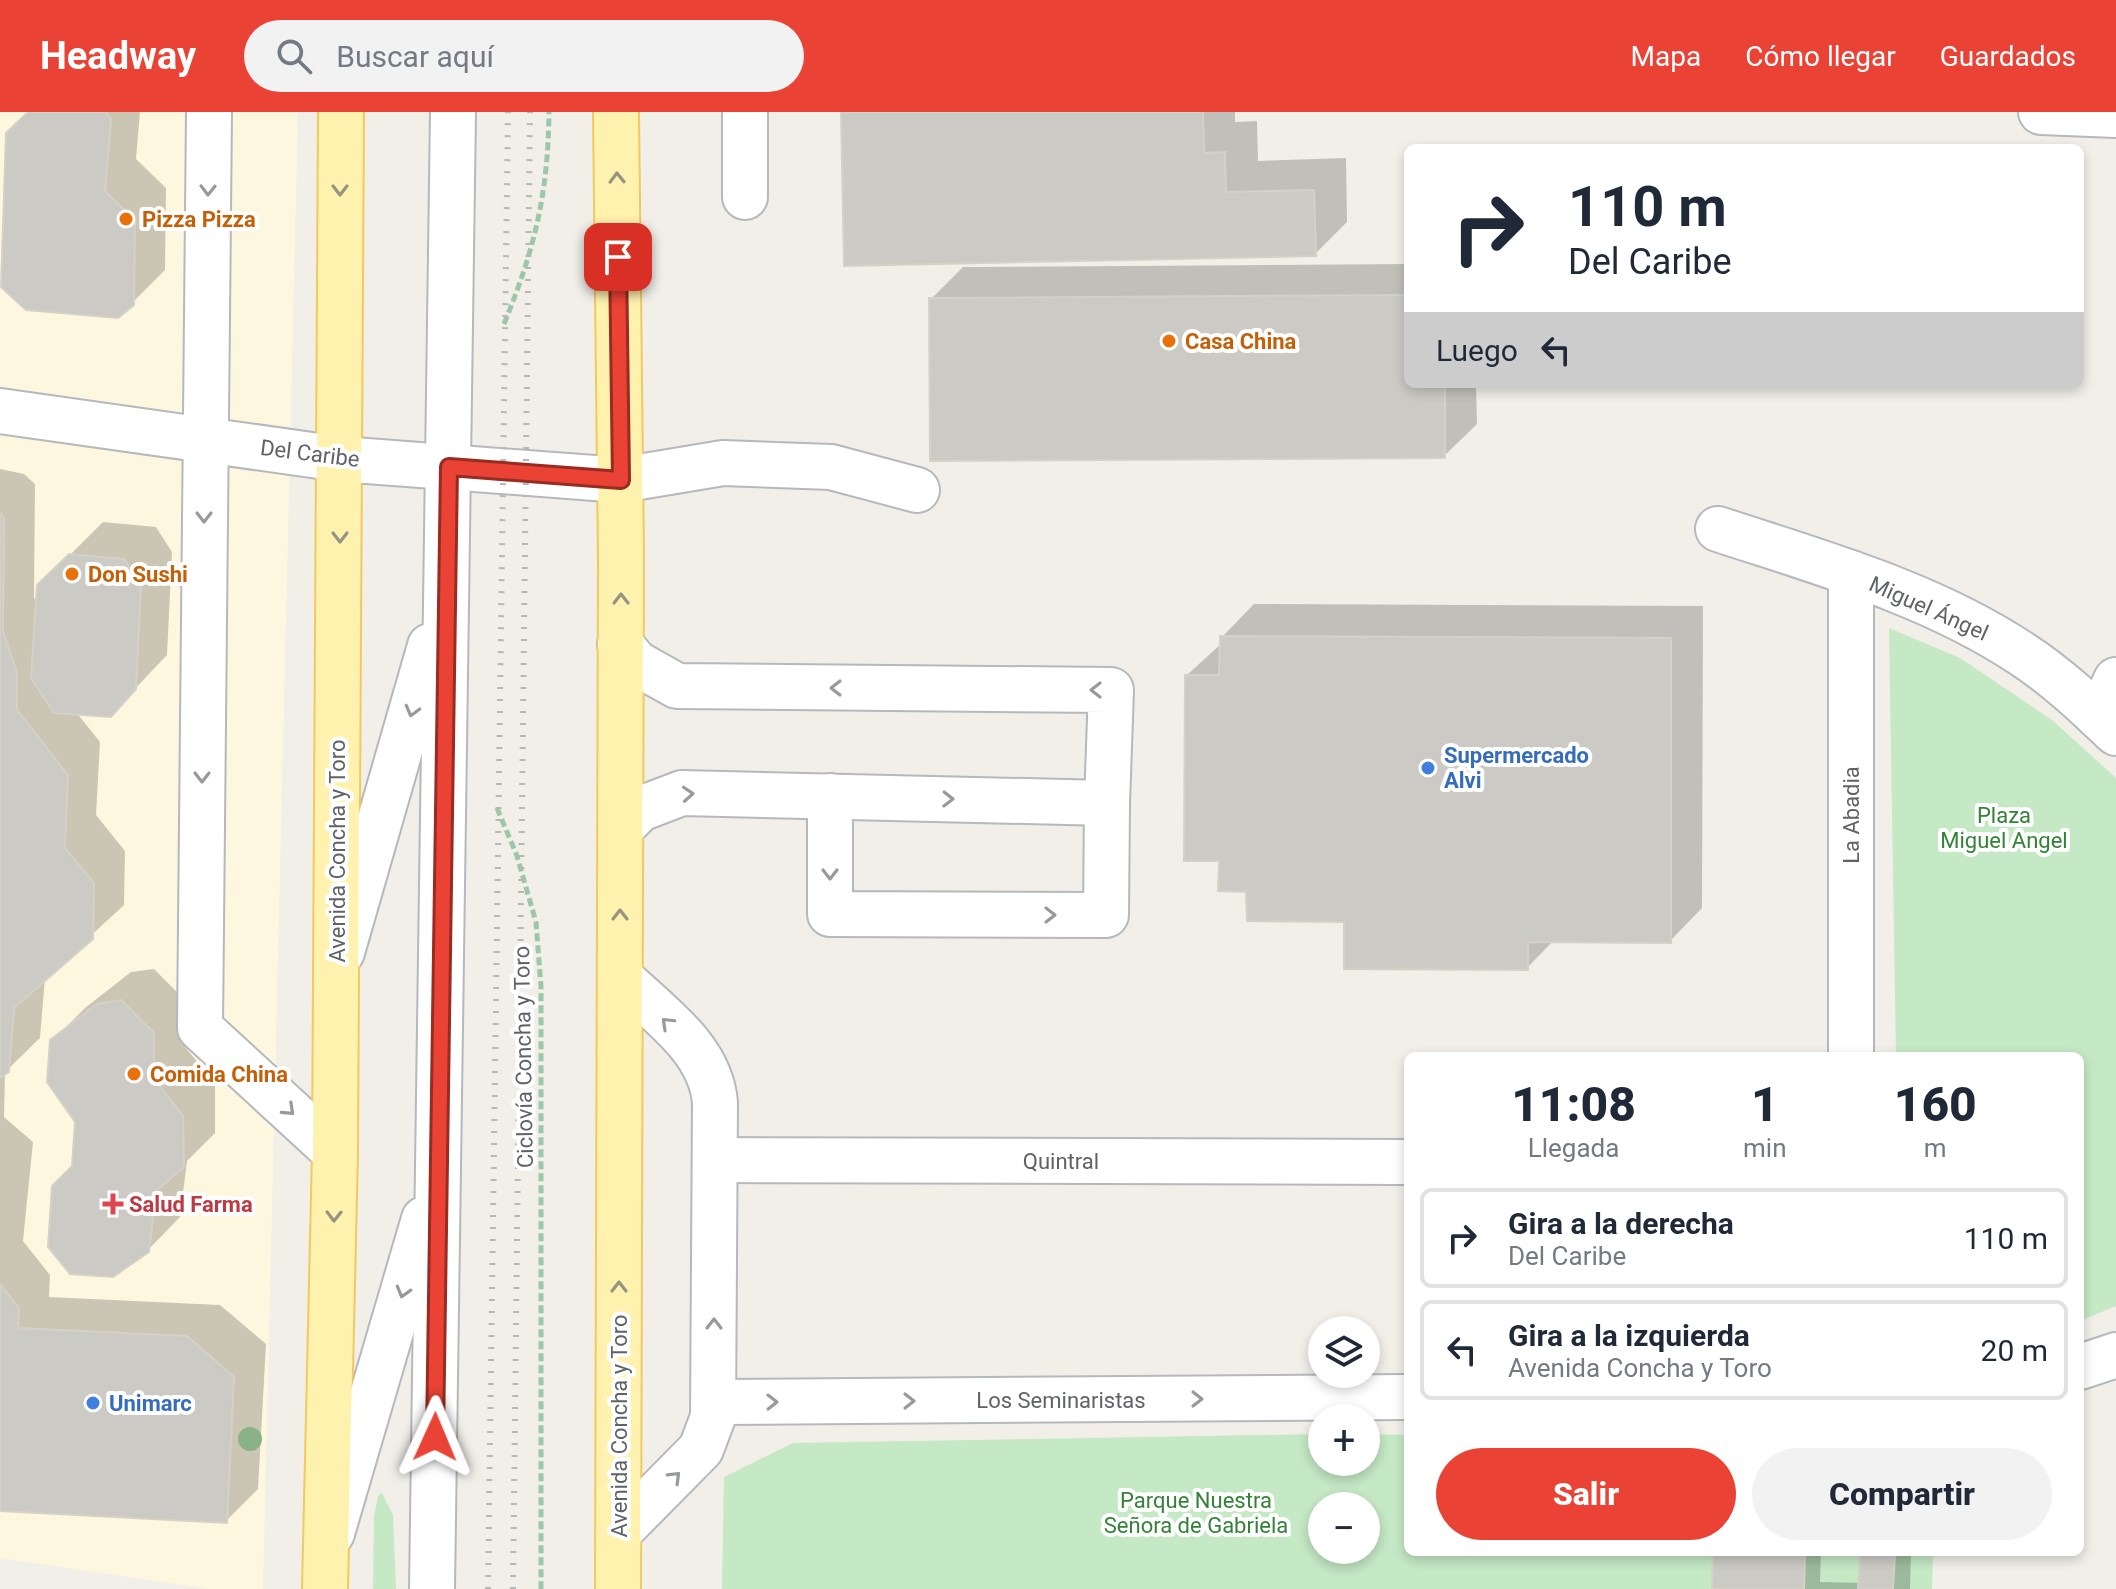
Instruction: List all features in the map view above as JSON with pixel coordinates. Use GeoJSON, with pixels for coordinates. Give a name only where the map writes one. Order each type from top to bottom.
{"type":"FeatureCollection","features":[{"type":"Feature","properties":{"kind":"main road","name":"Avenida Concha y Toro"},"geometry":{"type":"LineString","coordinates":[[325,1571],[335,1152],[341,112]]}},
{"type":"Feature","properties":{"kind":"main road","name":"Avenida Concha y Toro"},"geometry":{"type":"LineString","coordinates":[[616,112],[621,480],[618,1589]]}},
{"type":"Feature","properties":{"kind":"street"},"geometry":{"type":"LineString","coordinates":[[209,112],[200,1028],[335,1152]]}},
{"type":"Feature","properties":{"kind":"street"},"geometry":{"type":"LineString","coordinates":[[432,1589],[453,112]]}},
{"type":"Feature","properties":{"kind":"street"},"geometry":{"type":"LineString","coordinates":[[745,112],[745,197]]}},
{"type":"Feature","properties":{"kind":"street"},"geometry":{"type":"LineString","coordinates":[[2041,112],[2116,115]]}},
{"type":"Feature","properties":{"kind":"street","name":"Del Caribe"},"geometry":{"type":"LineString","coordinates":[[0,411],[340,459],[621,480],[723,463],[831,467],[917,490]]}},
{"type":"Feature","properties":{"kind":"street","name":"Miguel Ángel"},"geometry":{"type":"LineString","coordinates":[[1718,529],[1921,600],[1982,630],[2110,710]]}},
{"type":"Feature","properties":{"kind":"street","name":"La Abadia"},"geometry":{"type":"LineString","coordinates":[[1851,573],[1851,1052]]}},
{"type":"Feature","properties":{"kind":"street"},"geometry":{"type":"LineString","coordinates":[[336,970],[387,804],[447,581]]}},
{"type":"Feature","properties":{"kind":"street"},"geometry":{"type":"LineString","coordinates":[[620,644],[636,663],[677,686],[1111,690],[1106,915],[830,914],[830,796]]}},
{"type":"Feature","properties":{"kind":"street"},"geometry":{"type":"LineString","coordinates":[[621,828],[640,809],[682,793],[1107,803]]}},
{"type":"Feature","properties":{"kind":"street"},"geometry":{"type":"LineString","coordinates":[[619,1532],[701,1449],[709,1431],[714,1402],[715,1160],[715,1103],[710,1073],[700,1056],[620,977]]}},
{"type":"Feature","properties":{"kind":"street","name":"Quintral"},"geometry":{"type":"LineString","coordinates":[[715,1160],[1404,1162]]}},
{"type":"Feature","properties":{"kind":"street"},"geometry":{"type":"LineString","coordinates":[[325,1571],[440,1163]]}},
{"type":"Feature","properties":{"kind":"street"},"geometry":{"type":"LineString","coordinates":[[2084,1366],[2116,1355]]}},
{"type":"Feature","properties":{"kind":"street","name":"Los Seminaristas"},"geometry":{"type":"LineString","coordinates":[[714,1402],[1404,1397]]}},
{"type":"Feature","properties":{"kind":"path"},"geometry":{"type":"LineString","coordinates":[[500,333],[542,215],[548,169],[549,112]]}},
{"type":"Feature","properties":{"kind":"path","name":"Ciclovía Concha y Toro"},"geometry":{"type":"LineString","coordinates":[[494,801],[517,856],[536,922],[541,987],[541,1589]]}},
{"type":"Feature","properties":{"kind":"shaded area"},"geometry":{"type":"Polygon","coordinates":[[[0,112],[298,112],[263,1589],[210,1589],[0,1558],[0,112]]]}},
{"type":"Feature","properties":{"kind":"green space","name":"Plaza Miguel Angel"},"geometry":{"type":"Polygon","coordinates":[[[1889,628],[1960,658],[2052,720],[2116,778],[2116,1306],[2084,1319],[2084,1052],[1896,1052],[1889,628]]]}},
{"type":"Feature","properties":{"kind":"green space","name":"Parque Nuestra Señora de Gabriela"},"geometry":{"type":"Polygon","coordinates":[[[1308,1434],[1308,1476],[1380,1476],[1380,1434],[1404,1435],[1404,1556],[1933,1556],[1932,1589],[722,1589],[724,1477],[793,1443],[1308,1434]]]}},
{"type":"Feature","properties":{"kind":"green space"},"geometry":{"type":"Polygon","coordinates":[[[382,1493],[393,1515],[396,1589],[373,1589],[374,1516],[378,1496],[382,1493]]]}},
{"type":"Feature","properties":{"kind":"building"},"geometry":{"type":"Polygon","coordinates":[[[28,112],[106,112],[111,119],[105,191],[135,220],[134,305],[118,318],[26,310],[1,287],[6,133],[28,112]]]}},
{"type":"Feature","properties":{"kind":"building"},"geometry":{"type":"Polygon","coordinates":[[[841,112],[1203,112],[1204,153],[1225,152],[1226,192],[1314,190],[1316,256],[844,266],[841,112]]]}},
{"type":"Feature","properties":{"kind":"building","name":"Casa China"},"geometry":{"type":"Polygon","coordinates":[[[1404,295],[1404,388],[1445,388],[1445,458],[930,461],[929,298],[1404,295]]]}},
{"type":"Feature","properties":{"kind":"building"},"geometry":{"type":"Polygon","coordinates":[[[0,513],[4,517],[3,631],[17,673],[17,710],[68,775],[65,848],[94,883],[93,939],[14,1008],[9,1072],[0,1078],[0,513]]]}},
{"type":"Feature","properties":{"kind":"building"},"geometry":{"type":"Polygon","coordinates":[[[69,554],[124,559],[141,585],[136,689],[111,717],[54,713],[31,678],[37,585],[69,554]]]}},
{"type":"Feature","properties":{"kind":"building","name":"Supermercado Alvi"},"geometry":{"type":"Polygon","coordinates":[[[1220,636],[1671,638],[1671,943],[1528,942],[1528,970],[1344,969],[1344,922],[1247,921],[1246,892],[1218,891],[1219,861],[1184,861],[1185,675],[1219,675],[1220,636]]]}},
{"type":"Feature","properties":{"kind":"building"},"geometry":{"type":"Polygon","coordinates":[[[121,1000],[154,1033],[154,1079],[183,1116],[184,1167],[156,1191],[149,1252],[113,1277],[70,1274],[48,1247],[52,1186],[72,1166],[75,1122],[47,1082],[50,1040],[97,1004],[121,1000]]]}},
{"type":"Feature","properties":{"kind":"building"},"geometry":{"type":"Polygon","coordinates":[[[0,1284],[19,1308],[18,1328],[187,1336],[234,1377],[227,1523],[0,1511],[0,1284]]]}},
{"type":"Feature","properties":{"kind":"building"},"geometry":{"type":"Polygon","coordinates":[[[1713,1556],[1805,1556],[1804,1589],[1712,1589],[1713,1556]]]}},
{"type":"Feature","properties":{"kind":"building"},"geometry":{"type":"Polygon","coordinates":[[[1860,1556],[1895,1556],[1893,1589],[1858,1589],[1860,1556]]]}},
{"type":"Feature","properties":{"kind":"railway"},"geometry":{"type":"LineString","coordinates":[[488,1589],[508,112]]}},
{"type":"Feature","properties":{"kind":"railway"},"geometry":{"type":"LineString","coordinates":[[513,1589],[530,112]]}},
{"type":"Feature","properties":{"kind":"place","name":"Pizza Pizza"},"geometry":{"type":"Point","coordinates":[126,219]}},
{"type":"Feature","properties":{"kind":"place","name":"Casa China"},"geometry":{"type":"Point","coordinates":[1169,341]}},
{"type":"Feature","properties":{"kind":"place","name":"Don Sushi"},"geometry":{"type":"Point","coordinates":[72,574]}},
{"type":"Feature","properties":{"kind":"place","name":"Supermercado Alvi"},"geometry":{"type":"Point","coordinates":[1428,768]}},
{"type":"Feature","properties":{"kind":"place","name":"Comida China"},"geometry":{"type":"Point","coordinates":[134,1074]}},
{"type":"Feature","properties":{"kind":"place","name":"Salud Farma"},"geometry":{"type":"Point","coordinates":[113,1204]}},
{"type":"Feature","properties":{"kind":"place","name":"Unimarc"},"geometry":{"type":"Point","coordinates":[93,1403]}},
{"type":"Feature","properties":{"kind":"route"},"geometry":{"type":"LineString","coordinates":[[435,1437],[449,467],[621,480],[618,257]]}}]}
